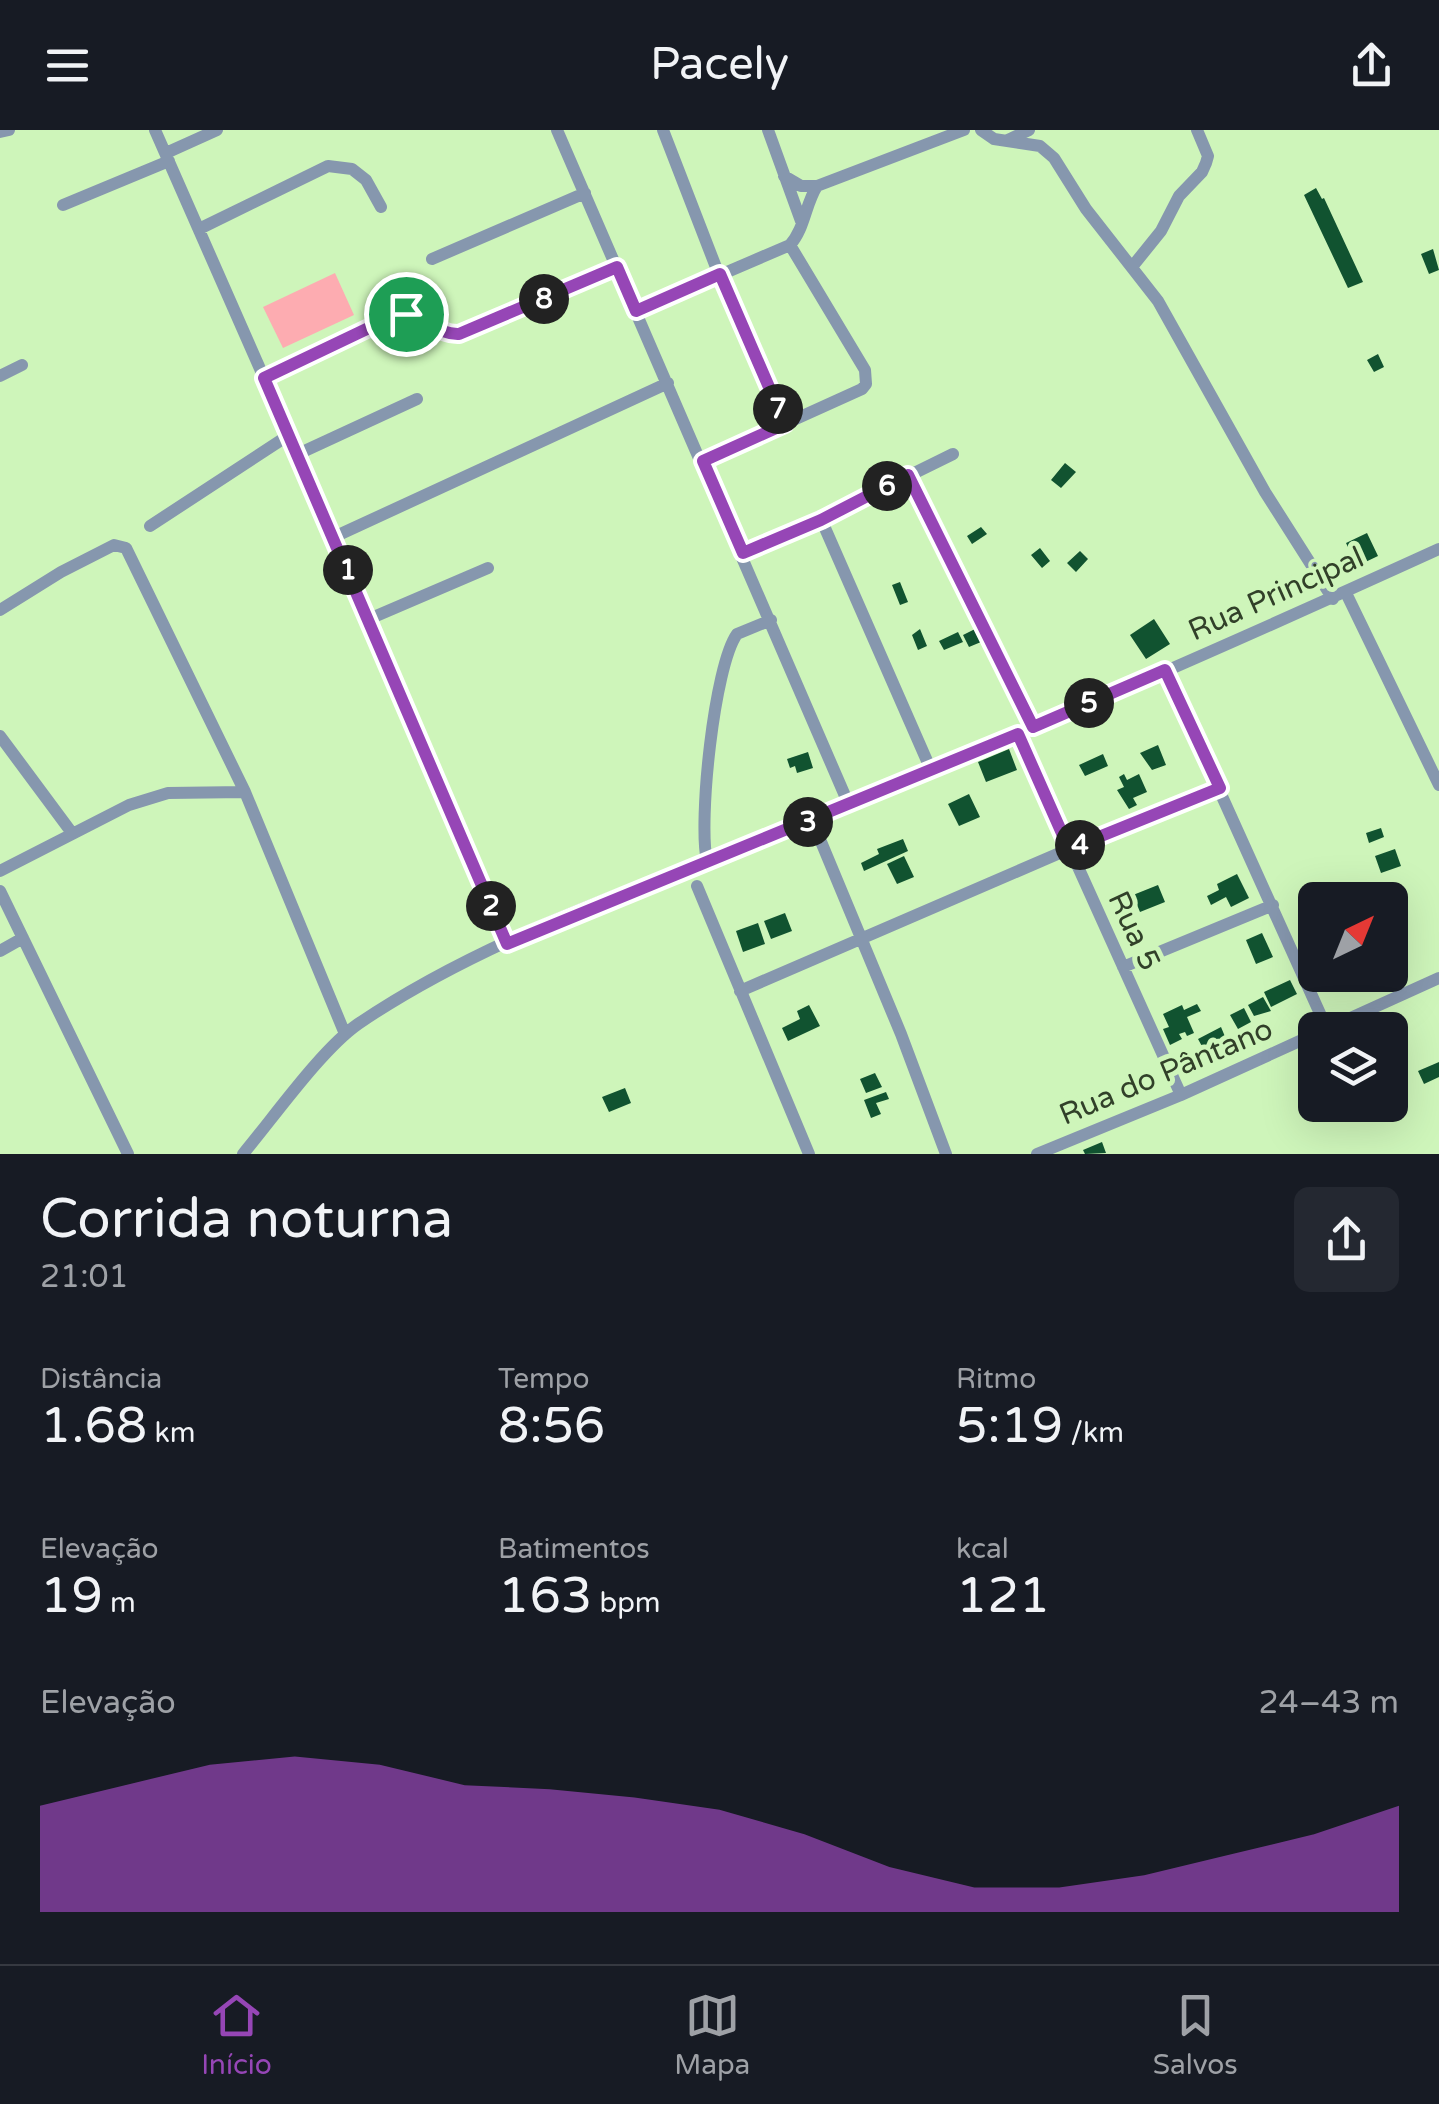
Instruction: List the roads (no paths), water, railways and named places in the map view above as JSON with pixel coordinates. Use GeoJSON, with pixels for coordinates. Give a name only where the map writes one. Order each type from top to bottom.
{"type":"FeatureCollection","features":[{"type":"Feature","properties":{"kind":"street"},"geometry":{"type":"LineString","coordinates":[[0,132],[10,130]]}},
{"type":"Feature","properties":{"kind":"street"},"geometry":{"type":"LineString","coordinates":[[155,130],[507,944]]}},
{"type":"Feature","properties":{"kind":"street"},"geometry":{"type":"LineString","coordinates":[[63,205],[217,130]]}},
{"type":"Feature","properties":{"kind":"street"},"geometry":{"type":"LineString","coordinates":[[557,130],[849,805]]}},
{"type":"Feature","properties":{"kind":"street"},"geometry":{"type":"LineString","coordinates":[[663,130],[785,424]]}},
{"type":"Feature","properties":{"kind":"street"},"geometry":{"type":"LineString","coordinates":[[768,130],[802,222]]}},
{"type":"Feature","properties":{"kind":"street"},"geometry":{"type":"LineString","coordinates":[[784,176],[801,186],[816,186],[964,130]]}},
{"type":"Feature","properties":{"kind":"street"},"geometry":{"type":"LineString","coordinates":[[981,130],[994,138],[1048,151],[1086,209],[1158,302],[1265,492],[1339,596],[1433,758],[1439,785]]}},
{"type":"Feature","properties":{"kind":"street"},"geometry":{"type":"LineString","coordinates":[[1008,140],[1029,130]]}},
{"type":"Feature","properties":{"kind":"street"},"geometry":{"type":"LineString","coordinates":[[1132,267],[1161,231],[1179,196],[1202,172],[1208,156],[1196,130]]}},
{"type":"Feature","properties":{"kind":"street"},"geometry":{"type":"LineString","coordinates":[[199,228],[328,166],[352,169],[366,180],[381,207]]}},
{"type":"Feature","properties":{"kind":"street"},"geometry":{"type":"LineString","coordinates":[[636,311],[790,245],[800,232],[816,186]]}},
{"type":"Feature","properties":{"kind":"street"},"geometry":{"type":"LineString","coordinates":[[432,259],[585,194]]}},
{"type":"Feature","properties":{"kind":"street"},"geometry":{"type":"LineString","coordinates":[[703,461],[862,389],[868,378],[790,245]]}},
{"type":"Feature","properties":{"kind":"street"},"geometry":{"type":"LineString","coordinates":[[264,378],[396,315],[406,314],[448,334],[459,334],[617,267]]}},
{"type":"Feature","properties":{"kind":"street"},"geometry":{"type":"LineString","coordinates":[[0,376],[22,365]]}},
{"type":"Feature","properties":{"kind":"street"},"geometry":{"type":"LineString","coordinates":[[334,537],[668,383]]}},
{"type":"Feature","properties":{"kind":"street"},"geometry":{"type":"LineString","coordinates":[[298,454],[417,399]]}},
{"type":"Feature","properties":{"kind":"street"},"geometry":{"type":"LineString","coordinates":[[150,526],[290,435]]}},
{"type":"Feature","properties":{"kind":"street"},"geometry":{"type":"LineString","coordinates":[[743,553],[821,520],[953,454]]}},
{"type":"Feature","properties":{"kind":"street"},"geometry":{"type":"LineString","coordinates":[[908,475],[1033,727]]}},
{"type":"Feature","properties":{"kind":"street"},"geometry":{"type":"LineString","coordinates":[[821,520],[931,770]]}},
{"type":"Feature","properties":{"kind":"street"},"geometry":{"type":"LineString","coordinates":[[0,610],[114,545],[126,548],[245,792],[345,1034]]}},
{"type":"Feature","properties":{"kind":"street","name":"Rua Principal"},"geometry":{"type":"LineString","coordinates":[[243,1154],[345,1034],[451,969],[1018,734],[1439,549]]}},
{"type":"Feature","properties":{"kind":"street"},"geometry":{"type":"LineString","coordinates":[[369,620],[488,568]]}},
{"type":"Feature","properties":{"kind":"street"},"geometry":{"type":"LineString","coordinates":[[771,620],[737,634],[724,658],[703,814],[704,863],[697,886],[810,1154]]}},
{"type":"Feature","properties":{"kind":"street"},"geometry":{"type":"LineString","coordinates":[[1165,670],[1272,905],[1314,1012]]}},
{"type":"Feature","properties":{"kind":"street","name":"Rua 5"},"geometry":{"type":"LineString","coordinates":[[1018,734],[1181,1095]]}},
{"type":"Feature","properties":{"kind":"street"},"geometry":{"type":"LineString","coordinates":[[0,736],[72,833]]}},
{"type":"Feature","properties":{"kind":"street"},"geometry":{"type":"LineString","coordinates":[[740,992],[1220,788]]}},
{"type":"Feature","properties":{"kind":"street"},"geometry":{"type":"LineString","coordinates":[[0,872],[128,805],[168,793],[245,792]]}},
{"type":"Feature","properties":{"kind":"street"},"geometry":{"type":"LineString","coordinates":[[812,820],[946,1154]]}},
{"type":"Feature","properties":{"kind":"street"},"geometry":{"type":"LineString","coordinates":[[674,874],[697,886]]}},
{"type":"Feature","properties":{"kind":"street"},"geometry":{"type":"LineString","coordinates":[[0,891],[128,1154]]}},
{"type":"Feature","properties":{"kind":"street"},"geometry":{"type":"LineString","coordinates":[[1123,967],[1272,905]]}},
{"type":"Feature","properties":{"kind":"street"},"geometry":{"type":"LineString","coordinates":[[0,951],[23,938]]}},
{"type":"Feature","properties":{"kind":"street","name":"Rua do Pântano"},"geometry":{"type":"LineString","coordinates":[[1364,1012],[1439,978]]}},
{"type":"Feature","properties":{"kind":"street","name":"Rua do Pântano"},"geometry":{"type":"LineString","coordinates":[[1037,1154],[1063,1149],[1298,1042]]}}]}
